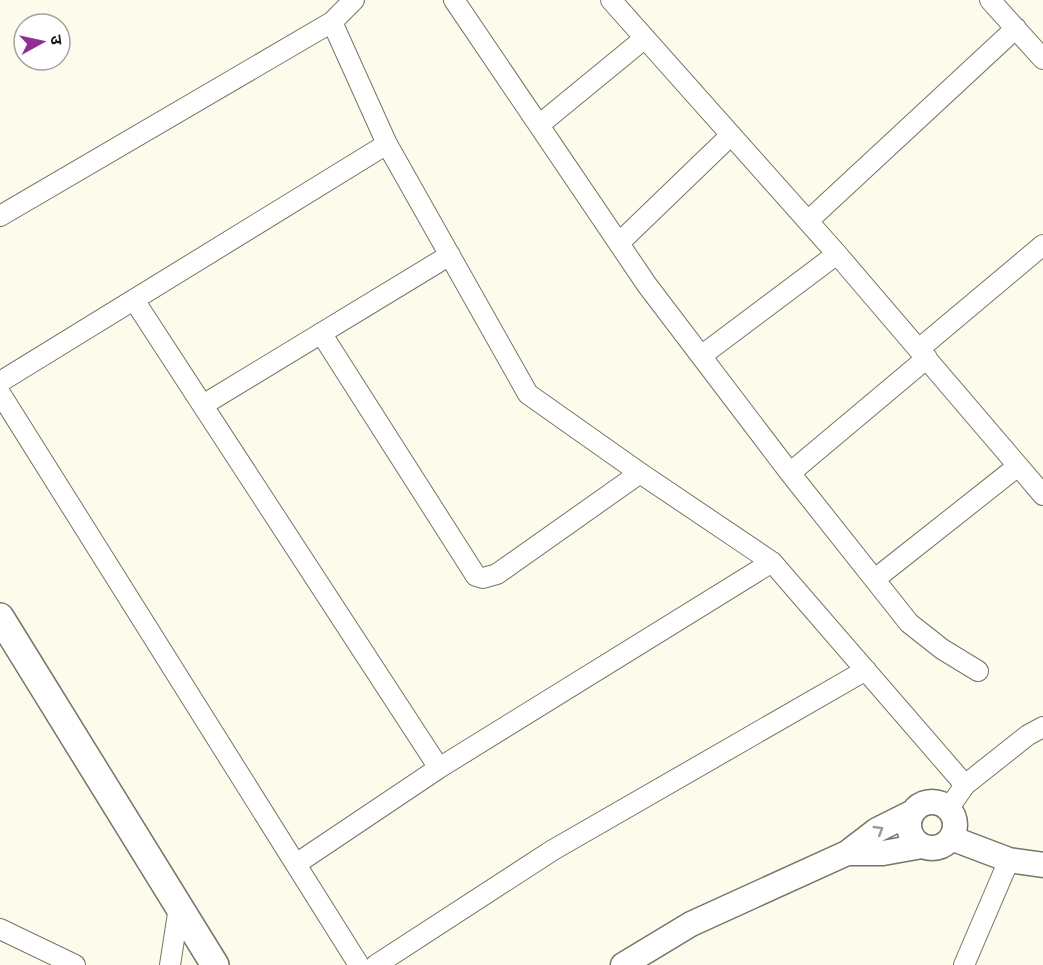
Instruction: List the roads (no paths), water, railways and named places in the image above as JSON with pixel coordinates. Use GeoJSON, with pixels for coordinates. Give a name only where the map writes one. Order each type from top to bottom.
{"type":"FeatureCollection","features":[{"type":"Feature","properties":{"kind":"main road"},"geometry":{"type":"LineString","coordinates":[[2,627],[215,965]]}},
{"type":"Feature","properties":{"kind":"street"},"geometry":{"type":"LineString","coordinates":[[0,216],[332,22],[354,0]]}},
{"type":"Feature","properties":{"kind":"street"},"geometry":{"type":"LineString","coordinates":[[454,0],[647,285],[789,473],[909,622],[942,649],[978,671]]}},
{"type":"Feature","properties":{"kind":"street"},"geometry":{"type":"LineString","coordinates":[[990,0],[1043,58]]}},
{"type":"Feature","properties":{"kind":"street"},"geometry":{"type":"LineString","coordinates":[[620,3],[645,38],[837,254],[1043,495]]}},
{"type":"Feature","properties":{"kind":"street"},"geometry":{"type":"LineString","coordinates":[[332,22],[387,144],[528,394],[772,562],[965,785]]}},
{"type":"Feature","properties":{"kind":"street"},"geometry":{"type":"LineString","coordinates":[[808,221],[1016,28]]}},
{"type":"Feature","properties":{"kind":"street"},"geometry":{"type":"LineString","coordinates":[[539,125],[645,38]]}},
{"type":"Feature","properties":{"kind":"street"},"geometry":{"type":"LineString","coordinates":[[619,243],[731,135]]}},
{"type":"Feature","properties":{"kind":"street"},"geometry":{"type":"LineString","coordinates":[[0,382],[387,144]]}},
{"type":"Feature","properties":{"kind":"street"},"geometry":{"type":"LineString","coordinates":[[789,473],[1043,245]]}},
{"type":"Feature","properties":{"kind":"street"},"geometry":{"type":"LineString","coordinates":[[701,356],[837,254]]}},
{"type":"Feature","properties":{"kind":"street"},"geometry":{"type":"LineString","coordinates":[[203,405],[450,255]]}},
{"type":"Feature","properties":{"kind":"street"},"geometry":{"type":"LineString","coordinates":[[134,300],[439,768]]}},
{"type":"Feature","properties":{"kind":"street"},"geometry":{"type":"LineString","coordinates":[[321,333],[476,576],[483,578],[497,574],[640,473]]}},
{"type":"Feature","properties":{"kind":"street"},"geometry":{"type":"LineString","coordinates":[[0,393],[359,965]]}},
{"type":"Feature","properties":{"kind":"street"},"geometry":{"type":"LineString","coordinates":[[875,579],[1018,466]]}},
{"type":"Feature","properties":{"kind":"street"},"geometry":{"type":"LineString","coordinates":[[296,864],[439,768],[772,562]]}},
{"type":"Feature","properties":{"kind":"street"},"geometry":{"type":"LineString","coordinates":[[376,965],[553,850],[866,670]]}},
{"type":"Feature","properties":{"kind":"street"},"geometry":{"type":"LineString","coordinates":[[948,809],[965,785],[1036,731]]}},
{"type":"Feature","properties":{"kind":"street"},"geometry":{"type":"LineString","coordinates":[[930,802],[936,802],[948,809],[955,826],[951,838],[938,848],[922,846],[915,841],[909,829],[909,820],[913,812],[917,807],[930,802]]}},
{"type":"Feature","properties":{"kind":"street"},"geometry":{"type":"LineString","coordinates":[[622,965],[691,924],[847,853],[877,830],[913,812]]}},
{"type":"Feature","properties":{"kind":"street"},"geometry":{"type":"LineString","coordinates":[[951,838],[1009,860],[1043,865]]}},
{"type":"Feature","properties":{"kind":"street"},"geometry":{"type":"LineString","coordinates":[[847,853],[883,853],[922,846]]}},
{"type":"Feature","properties":{"kind":"street"},"geometry":{"type":"LineString","coordinates":[[964,965],[1009,860]]}},
{"type":"Feature","properties":{"kind":"street"},"geometry":{"type":"LineString","coordinates":[[170,965],[179,907]]}},
{"type":"Feature","properties":{"kind":"street"},"geometry":{"type":"LineString","coordinates":[[0,929],[75,965]]}}]}
